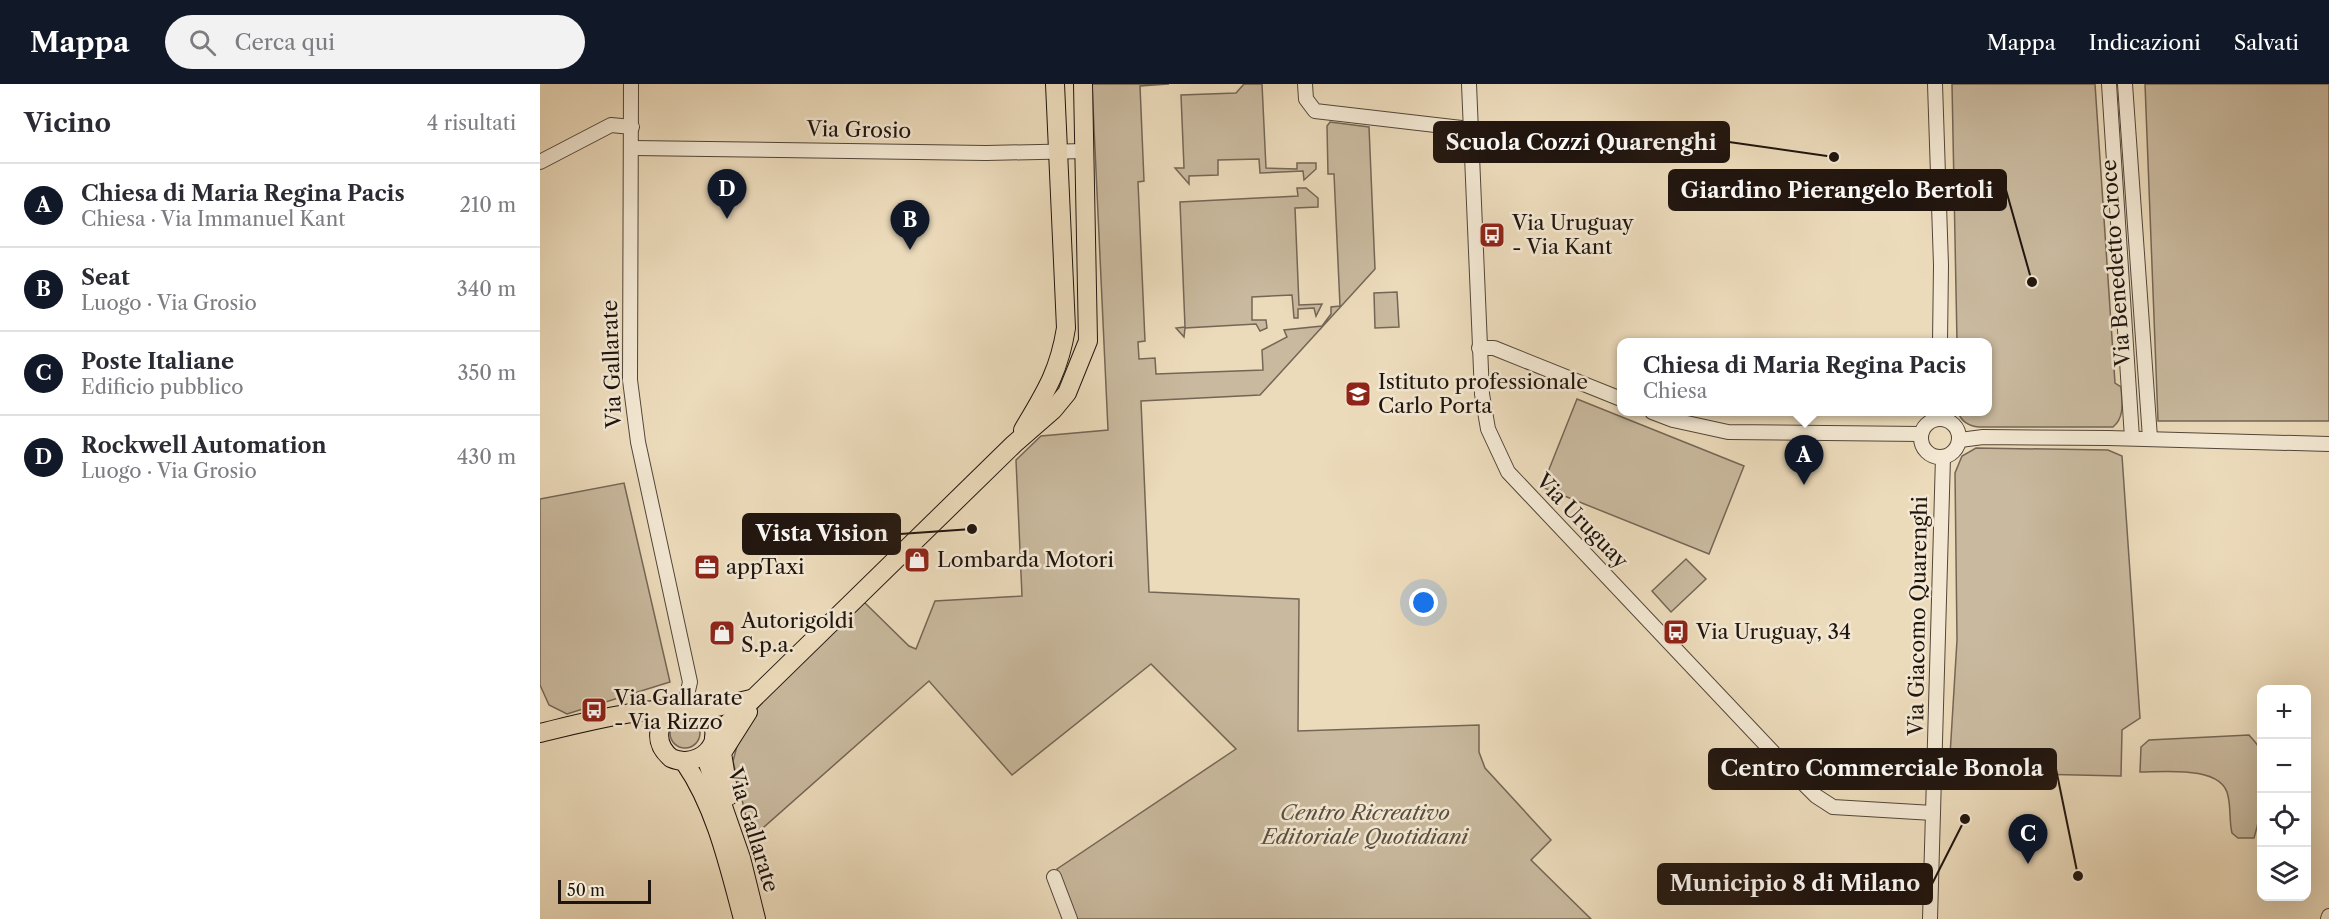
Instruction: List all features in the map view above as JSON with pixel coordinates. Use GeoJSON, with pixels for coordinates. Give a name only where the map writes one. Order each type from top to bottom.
{"type":"FeatureCollection","features":[{"type":"Feature","properties":{"kind":"main road"},"geometry":{"type":"LineString","coordinates":[[1014,444],[1053,380],[1066,328],[1055,84]]}},
{"type":"Feature","properties":{"kind":"main road"},"geometry":{"type":"LineString","coordinates":[[1014,444],[1053,410],[1066,393],[1088,341],[1083,84]]}},
{"type":"Feature","properties":{"kind":"main road","name":"Via Gallarate"},"geometry":{"type":"LineString","coordinates":[[685,763],[705,755],[714,737],[1014,444]]}},
{"type":"Feature","properties":{"kind":"main road"},"geometry":{"type":"LineString","coordinates":[[540,733],[630,714],[687,709],[753,699]]}},
{"type":"Feature","properties":{"kind":"main road"},"geometry":{"type":"LineString","coordinates":[[741,858],[722,753],[745,719],[753,699]]}},
{"type":"Feature","properties":{"kind":"main road"},"geometry":{"type":"LineString","coordinates":[[630,714],[658,734],[664,718],[687,709],[711,722],[714,737]]}},
{"type":"Feature","properties":{"kind":"main road","name":"Via Gallarate"},"geometry":{"type":"LineString","coordinates":[[658,734],[666,754],[685,763],[695,778],[727,862],[742,919]]}},
{"type":"Feature","properties":{"kind":"main road","name":"Via Gallarate"},"geometry":{"type":"LineString","coordinates":[[705,755],[741,858],[756,919]]}},
{"type":"Feature","properties":{"kind":"street","name":"Via Gallarate"},"geometry":{"type":"LineString","coordinates":[[631,84],[633,148],[630,380],[638,442],[690,682],[687,709]]}},
{"type":"Feature","properties":{"kind":"street"},"geometry":{"type":"LineString","coordinates":[[1305,84],[1306,99],[1315,111],[1470,129]]}},
{"type":"Feature","properties":{"kind":"street","name":"Via Uruguay"},"geometry":{"type":"LineString","coordinates":[[1469,84],[1479,348],[1486,421],[1497,454],[1508,472],[1816,796],[1833,807],[1933,813]]}},
{"type":"Feature","properties":{"kind":"street"},"geometry":{"type":"LineString","coordinates":[[1935,84],[1941,265],[1940,338]]}},
{"type":"Feature","properties":{"kind":"street","name":"Via Benedetto Croce"},"geometry":{"type":"LineString","coordinates":[[2109,84],[2132,438]]}},
{"type":"Feature","properties":{"kind":"street","name":"Via Benedetto Croce"},"geometry":{"type":"LineString","coordinates":[[2125,84],[2146,412],[2150,438]]}},
{"type":"Feature","properties":{"kind":"street"},"geometry":{"type":"LineString","coordinates":[[540,162],[611,125],[632,127]]}},
{"type":"Feature","properties":{"kind":"street","name":"Via Grosio"},"geometry":{"type":"LineString","coordinates":[[633,148],[986,153],[1086,151]]}},
{"type":"Feature","properties":{"kind":"street"},"geometry":{"type":"LineString","coordinates":[[1479,348],[1494,348],[1617,397]]}},
{"type":"Feature","properties":{"kind":"street"},"geometry":{"type":"LineString","coordinates":[[1664,416],[1728,432],[1921,434]]}},
{"type":"Feature","properties":{"kind":"street"},"geometry":{"type":"LineString","coordinates":[[1939,416],[1926,424],[1921,434],[1926,451],[1943,457],[1954,451],[1960,440]]}},
{"type":"Feature","properties":{"kind":"street"},"geometry":{"type":"LineString","coordinates":[[1942,416],[1953,423],[1960,440]]}},
{"type":"Feature","properties":{"kind":"street"},"geometry":{"type":"LineString","coordinates":[[1960,440],[1983,437],[2150,438],[2329,444]]}},
{"type":"Feature","properties":{"kind":"street","name":"Via Giacomo Quarenghi"},"geometry":{"type":"LineString","coordinates":[[1930,919],[1943,457]]}},
{"type":"Feature","properties":{"kind":"street"},"geometry":{"type":"LineString","coordinates":[[1054,877],[1070,919]]}},
{"type":"Feature","properties":{"kind":"green space","name":"Centro Ricreativo Editoriale Quotidiani"},"geometry":{"type":"Polygon","coordinates":[[[1092,84],[1169,84],[1140,86],[1144,181],[1138,182],[1145,341],[1138,342],[1139,359],[1155,358],[1156,374],[1263,370],[1262,350],[1287,337],[1284,330],[1322,326],[1331,314],[1331,307],[1340,306],[1334,174],[1328,174],[1327,126],[1330,122],[1369,127],[1375,269],[1260,395],[1141,401],[1149,592],[1299,599],[1298,731],[1479,725],[1479,752],[1485,768],[1551,840],[1531,860],[1591,919],[1076,919],[1057,869],[1236,749],[1151,664],[1012,775],[929,681],[756,834],[750,834],[733,761],[737,746],[760,703],[864,602],[909,646],[916,649],[935,601],[1022,596],[1016,460],[1041,436],[1108,430],[1092,84]]]}},
{"type":"Feature","properties":{"kind":"green space"},"geometry":{"type":"Polygon","coordinates":[[[1244,84],[1262,84],[1266,168],[1297,169],[1297,163],[1316,163],[1316,169],[1304,180],[1303,171],[1260,173],[1259,159],[1218,160],[1218,175],[1189,176],[1189,184],[1175,168],[1184,168],[1181,95],[1236,93],[1244,84]]]}},
{"type":"Feature","properties":{"kind":"green space"},"geometry":{"type":"Polygon","coordinates":[[[1952,84],[2095,84],[2115,383],[2121,387],[2122,398],[2121,414],[2117,423],[2113,427],[1972,426],[1960,416],[1992,416],[1992,338],[1957,338],[1952,84]]]}},
{"type":"Feature","properties":{"kind":"green space"},"geometry":{"type":"Polygon","coordinates":[[[2145,84],[2329,84],[2329,421],[2158,421],[2145,84]]]}},
{"type":"Feature","properties":{"kind":"green space"},"geometry":{"type":"Polygon","coordinates":[[[1297,188],[1306,188],[1318,198],[1318,207],[1295,208],[1299,305],[1322,304],[1316,316],[1314,308],[1298,309],[1298,318],[1294,318],[1292,295],[1252,297],[1252,320],[1266,320],[1267,328],[1260,331],[1256,324],[1185,328],[1184,337],[1176,328],[1185,327],[1180,202],[1298,196],[1297,188]]]}},
{"type":"Feature","properties":{"kind":"green space"},"geometry":{"type":"Polygon","coordinates":[[[1397,292],[1399,327],[1375,328],[1374,293],[1397,292]]]}},
{"type":"Feature","properties":{"kind":"green space"},"geometry":{"type":"Polygon","coordinates":[[[1577,399],[1744,466],[1709,554],[1542,487],[1577,399]]]}},
{"type":"Feature","properties":{"kind":"green space"},"geometry":{"type":"Polygon","coordinates":[[[1976,448],[2108,450],[2122,456],[2140,718],[2122,730],[2121,776],[1949,772],[1957,640],[1955,473],[1962,456],[1976,448]]]}},
{"type":"Feature","properties":{"kind":"green space"},"geometry":{"type":"Polygon","coordinates":[[[624,483],[670,682],[567,714],[549,705],[540,685],[540,499],[624,483]]]}},
{"type":"Feature","properties":{"kind":"green space"},"geometry":{"type":"Polygon","coordinates":[[[1686,559],[1706,579],[1671,612],[1652,591],[1686,559]]]}},
{"type":"Feature","properties":{"kind":"green space"},"geometry":{"type":"Polygon","coordinates":[[[685,718],[691,719],[699,727],[699,739],[691,747],[685,748],[679,747],[671,739],[670,733],[671,727],[679,719],[685,718]]]}},
{"type":"Feature","properties":{"kind":"green space"},"geometry":{"type":"Polygon","coordinates":[[[2249,735],[2257,746],[2257,826],[2254,838],[2238,838],[2232,833],[2228,796],[2224,786],[2215,779],[2191,772],[2140,772],[2141,747],[2149,740],[2249,735]]]}},
{"type":"Feature","properties":{"kind":"place","name":"Scuola Cozzi Quarenghi"},"geometry":{"type":"Point","coordinates":[1834,157]}},
{"type":"Feature","properties":{"kind":"place","name":"Rockwell Automation"},"geometry":{"type":"Point","coordinates":[727,219]}},
{"type":"Feature","properties":{"kind":"place","name":"Via Uruguay - Via Kant"},"geometry":{"type":"Point","coordinates":[1492,235]}},
{"type":"Feature","properties":{"kind":"place","name":"Seat"},"geometry":{"type":"Point","coordinates":[910,250]}},
{"type":"Feature","properties":{"kind":"place","name":"Giardino Pierangelo Bertoli"},"geometry":{"type":"Point","coordinates":[2032,282]}},
{"type":"Feature","properties":{"kind":"place","name":"Istituto professionale Carlo Porta"},"geometry":{"type":"Point","coordinates":[1358,394]}},
{"type":"Feature","properties":{"kind":"place","name":"Chiesa di Maria Regina Pacis"},"geometry":{"type":"Point","coordinates":[1804,485]}},
{"type":"Feature","properties":{"kind":"place","name":"Vista Vision"},"geometry":{"type":"Point","coordinates":[972,529]}},
{"type":"Feature","properties":{"kind":"place","name":"Lombarda Motori"},"geometry":{"type":"Point","coordinates":[917,560]}},
{"type":"Feature","properties":{"kind":"place","name":"appTaxi"},"geometry":{"type":"Point","coordinates":[707,567]}},
{"type":"Feature","properties":{"kind":"place","name":"Via Uruguay, 34"},"geometry":{"type":"Point","coordinates":[1676,632]}},
{"type":"Feature","properties":{"kind":"place","name":"Autorigoldi S.p.a."},"geometry":{"type":"Point","coordinates":[722,633]}},
{"type":"Feature","properties":{"kind":"place","name":"Via Gallarate - Via Rizzo"},"geometry":{"type":"Point","coordinates":[594,710]}},
{"type":"Feature","properties":{"kind":"place","name":"Municipio 8 di Milano"},"geometry":{"type":"Point","coordinates":[1965,819]}},
{"type":"Feature","properties":{"kind":"place","name":"Poste Italiane"},"geometry":{"type":"Point","coordinates":[2028,864]}},
{"type":"Feature","properties":{"kind":"place","name":"Centro Commerciale Bonola"},"geometry":{"type":"Point","coordinates":[2078,876]}}]}
